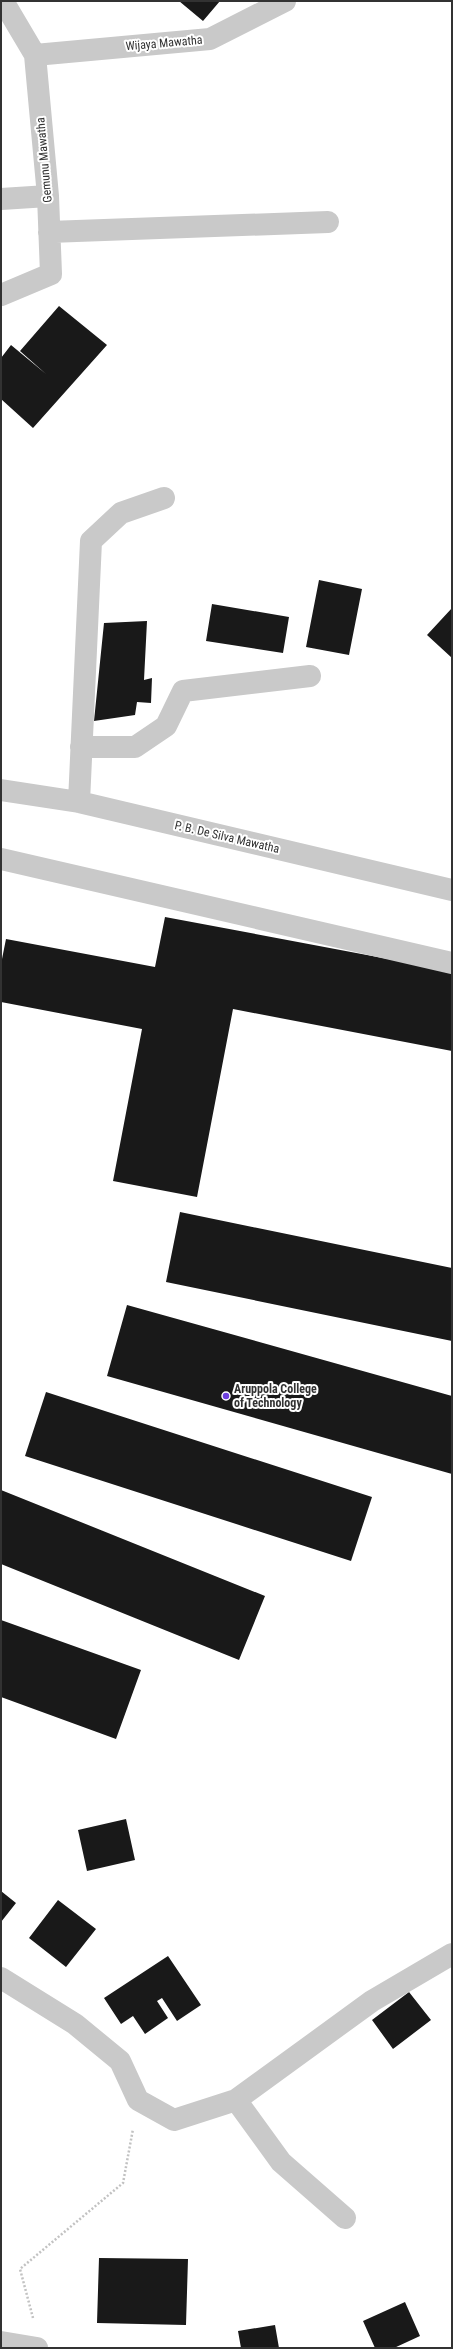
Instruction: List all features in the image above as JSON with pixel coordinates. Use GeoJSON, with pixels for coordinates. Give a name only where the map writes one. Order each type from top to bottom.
{"type":"FeatureCollection","features":[{"type":"Feature","properties":{"kind":"street","name":"Gemunu Mawatha"},"geometry":{"type":"LineString","coordinates":[[1,295],[51,274],[48,196],[35,55],[3,1]]}},
{"type":"Feature","properties":{"kind":"street","name":"Wijaya Mawatha"},"geometry":{"type":"LineString","coordinates":[[35,55],[210,39],[285,1]]}},
{"type":"Feature","properties":{"kind":"street"},"geometry":{"type":"LineString","coordinates":[[1,199],[48,196]]}},
{"type":"Feature","properties":{"kind":"street"},"geometry":{"type":"LineString","coordinates":[[49,232],[328,222]]}},
{"type":"Feature","properties":{"kind":"street"},"geometry":{"type":"LineString","coordinates":[[79,802],[91,541],[121,513],[164,498]]}},
{"type":"Feature","properties":{"kind":"street"},"geometry":{"type":"LineString","coordinates":[[81,747],[135,747],[166,726],[183,691],[310,676]]}},
{"type":"Feature","properties":{"kind":"street","name":"P. B. De Silva Mawatha"},"geometry":{"type":"LineString","coordinates":[[1,790],[79,802],[452,890]]}},
{"type":"Feature","properties":{"kind":"street"},"geometry":{"type":"LineString","coordinates":[[1,859],[452,963]]}},
{"type":"Feature","properties":{"kind":"street"},"geometry":{"type":"LineString","coordinates":[[1,1978],[75,2024],[120,2061],[138,2100],[174,2120],[236,2100],[372,2001],[452,1954]]}},
{"type":"Feature","properties":{"kind":"street"},"geometry":{"type":"LineString","coordinates":[[236,2100],[281,2162],[345,2218]]}},
{"type":"Feature","properties":{"kind":"street"},"geometry":{"type":"LineString","coordinates":[[1,2342],[37,2348]]}},
{"type":"Feature","properties":{"kind":"path"},"geometry":{"type":"LineString","coordinates":[[33,2319],[20,2269],[123,2183],[138,2100]]}},
{"type":"Feature","properties":{"kind":"building"},"geometry":{"type":"Polygon","coordinates":[[[179,1],[220,1],[203,21],[179,1]]]}},
{"type":"Feature","properties":{"kind":"building"},"geometry":{"type":"Polygon","coordinates":[[[59,306],[107,345],[33,428],[1,399],[1,358],[11,345],[46,374],[20,351],[59,306]]]}},
{"type":"Feature","properties":{"kind":"building"},"geometry":{"type":"Polygon","coordinates":[[[319,580],[362,589],[349,655],[306,647],[319,580]]]}},
{"type":"Feature","properties":{"kind":"building"},"geometry":{"type":"Polygon","coordinates":[[[212,604],[289,617],[283,653],[206,641],[212,604]]]}},
{"type":"Feature","properties":{"kind":"building"},"geometry":{"type":"Polygon","coordinates":[[[452,608],[452,658],[427,635],[452,608]]]}},
{"type":"Feature","properties":{"kind":"building"},"geometry":{"type":"Polygon","coordinates":[[[147,621],[144,680],[152,678],[151,703],[137,702],[135,715],[94,721],[104,623],[147,621]]]}},
{"type":"Feature","properties":{"kind":"building"},"geometry":{"type":"Polygon","coordinates":[[[165,917],[452,971],[452,1051],[233,1009],[197,1197],[113,1181],[142,1029],[1,1002],[1,964],[6,939],[155,967],[165,917]]]}},
{"type":"Feature","properties":{"kind":"building"},"geometry":{"type":"Polygon","coordinates":[[[180,1212],[452,1268],[452,1341],[166,1282],[180,1212]]]}},
{"type":"Feature","properties":{"kind":"building"},"geometry":{"type":"Polygon","coordinates":[[[127,1305],[452,1396],[452,1474],[107,1376],[127,1305]]]}},
{"type":"Feature","properties":{"kind":"building"},"geometry":{"type":"Polygon","coordinates":[[[46,1392],[372,1497],[351,1561],[25,1456],[46,1392]]]}},
{"type":"Feature","properties":{"kind":"building"},"geometry":{"type":"Polygon","coordinates":[[[1,1490],[265,1596],[239,1660],[1,1564],[1,1490]]]}},
{"type":"Feature","properties":{"kind":"building"},"geometry":{"type":"Polygon","coordinates":[[[1,1620],[141,1670],[116,1739],[1,1697],[1,1620]]]}},
{"type":"Feature","properties":{"kind":"building"},"geometry":{"type":"Polygon","coordinates":[[[126,1819],[135,1860],[87,1871],[78,1830],[126,1819]]]}},
{"type":"Feature","properties":{"kind":"building"},"geometry":{"type":"Polygon","coordinates":[[[1,1891],[16,1903],[1,1922],[1,1891]]]}},
{"type":"Feature","properties":{"kind":"building"},"geometry":{"type":"Polygon","coordinates":[[[58,1900],[96,1929],[66,1967],[29,1938],[58,1900]]]}},
{"type":"Feature","properties":{"kind":"building"},"geometry":{"type":"Polygon","coordinates":[[[168,1956],[201,2005],[177,2021],[162,1998],[157,2001],[168,2018],[145,2034],[133,2016],[121,2024],[104,1998],[168,1956]]]}},
{"type":"Feature","properties":{"kind":"building"},"geometry":{"type":"Polygon","coordinates":[[[409,1992],[431,2020],[393,2049],[372,2020],[409,1992]]]}},
{"type":"Feature","properties":{"kind":"building"},"geometry":{"type":"Polygon","coordinates":[[[99,2258],[188,2259],[186,2325],[97,2323],[99,2258]]]}},
{"type":"Feature","properties":{"kind":"building"},"geometry":{"type":"Polygon","coordinates":[[[405,2302],[420,2336],[394,2348],[375,2348],[363,2321],[405,2302]]]}},
{"type":"Feature","properties":{"kind":"building"},"geometry":{"type":"Polygon","coordinates":[[[275,2325],[279,2348],[241,2348],[238,2331],[275,2325]]]}},
{"type":"Feature","properties":{"kind":"place","name":"Aruppola College of Technology"},"geometry":{"type":"Point","coordinates":[226,1396]}}]}
